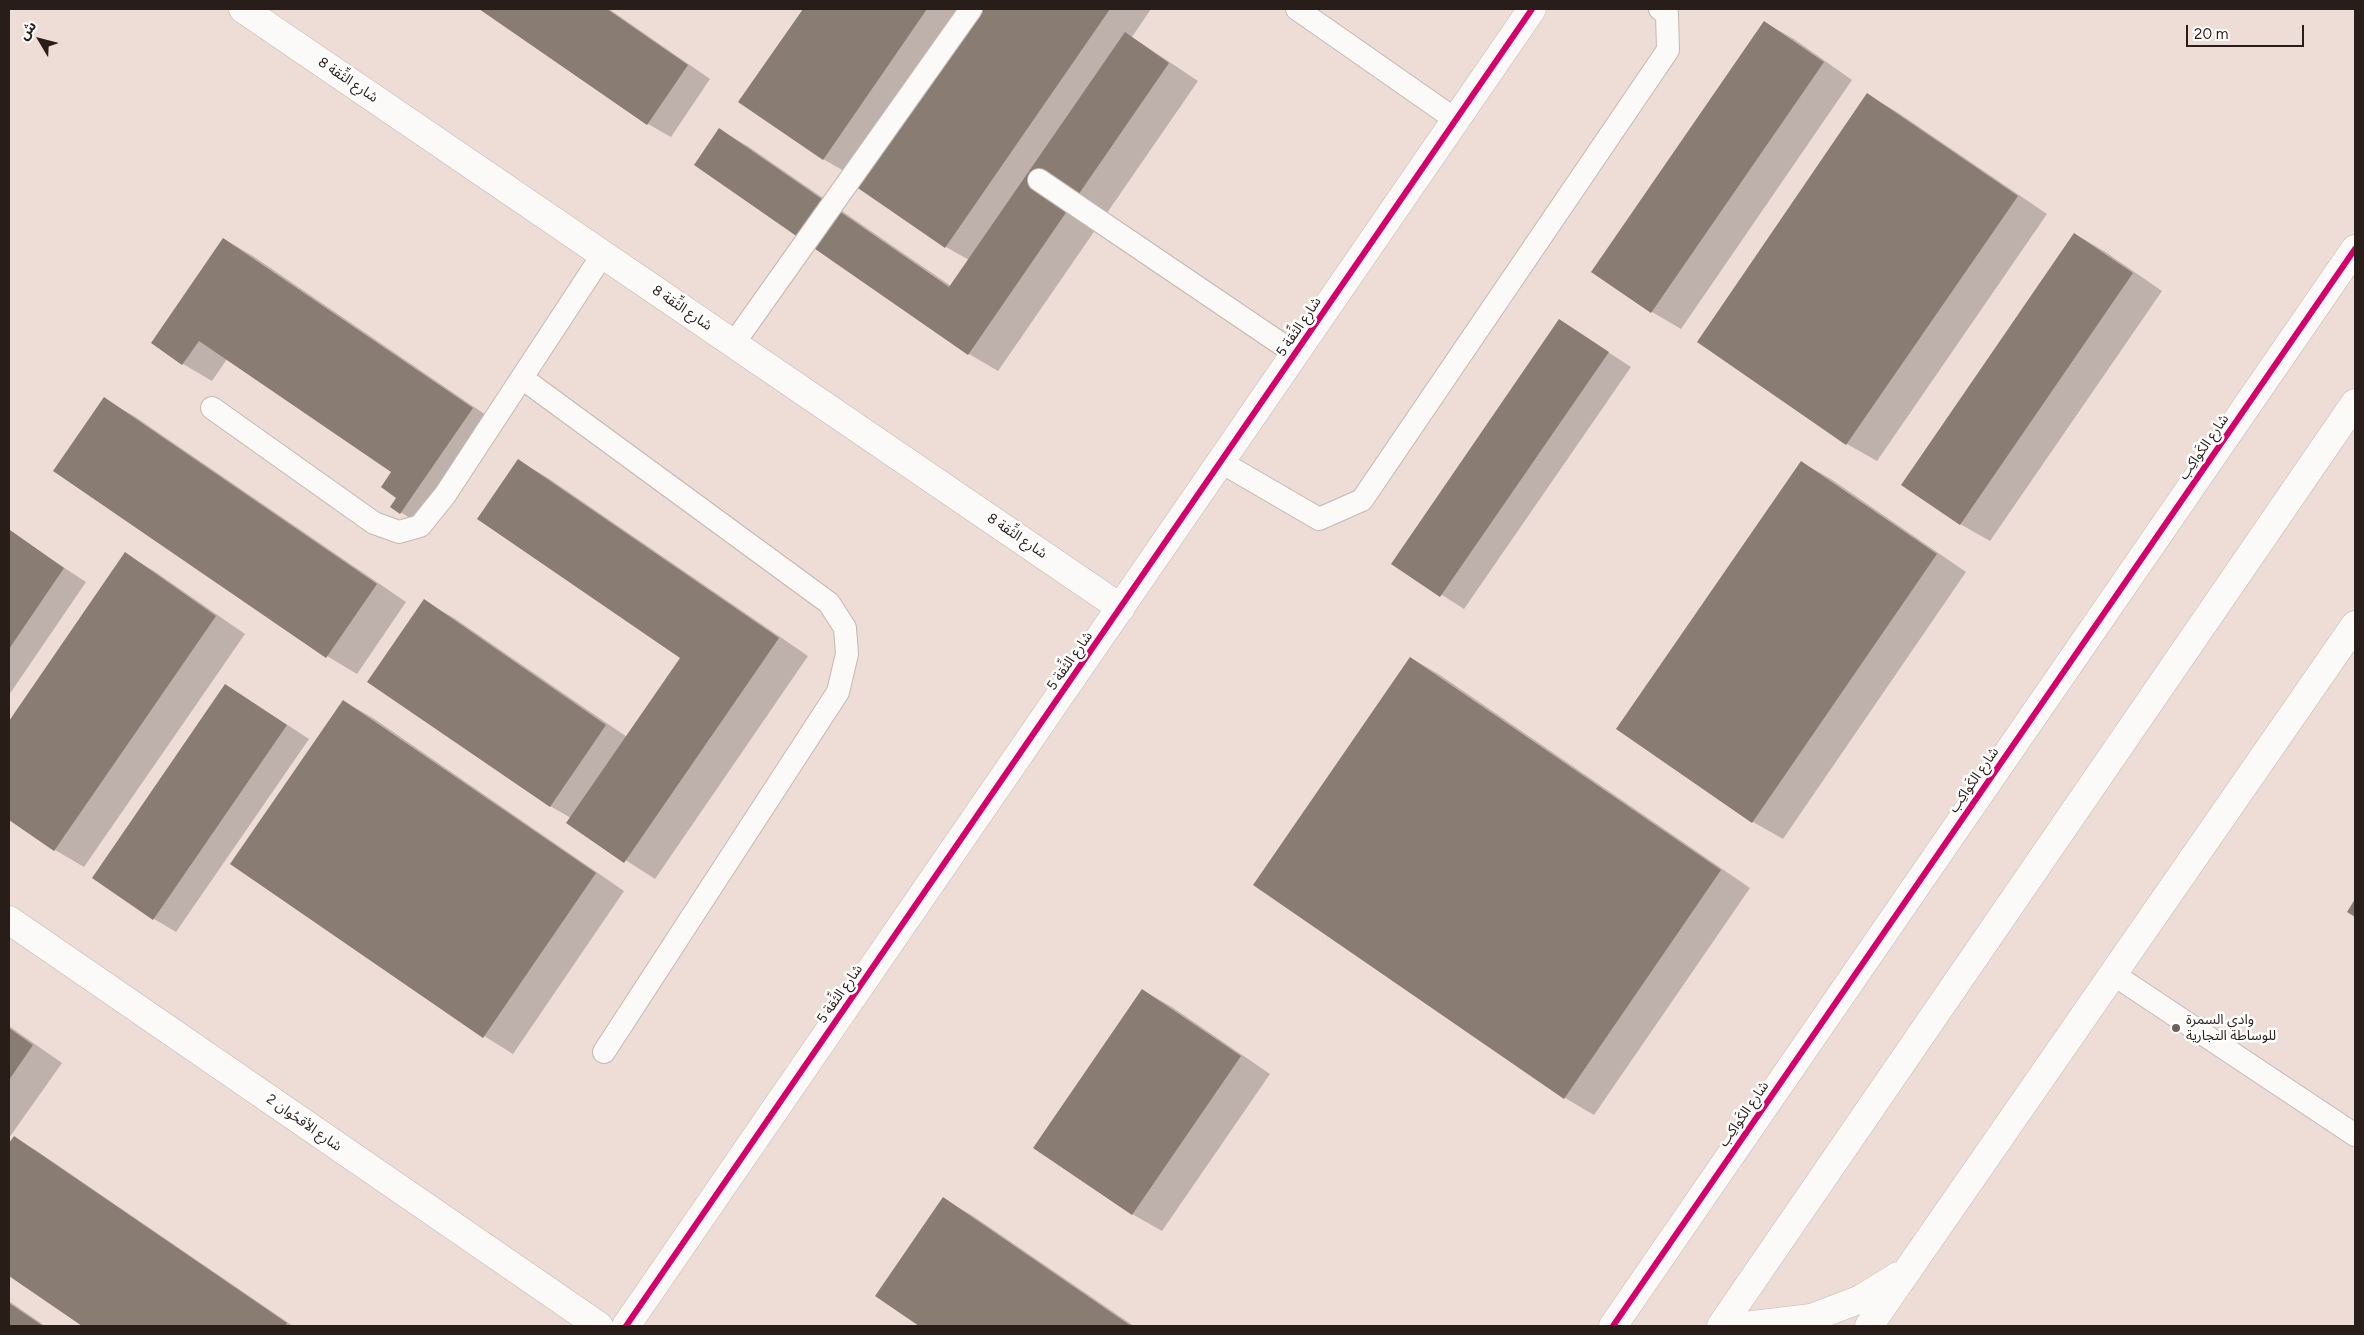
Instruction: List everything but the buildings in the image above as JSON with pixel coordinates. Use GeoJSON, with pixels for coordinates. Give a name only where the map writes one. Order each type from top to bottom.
{"type":"FeatureCollection","features":[{"type":"Feature","properties":{"kind":"street","name":"شارع الثِّقة 8"},"geometry":{"type":"LineString","coordinates":[[243,9],[1121,608]]}},
{"type":"Feature","properties":{"kind":"street","name":"شارع الثِّقة 5"},"geometry":{"type":"LineString","coordinates":[[626,1326],[1532,9]]}},
{"type":"Feature","properties":{"kind":"street","name":"شارع الكَواكِب"},"geometry":{"type":"LineString","coordinates":[[1613,1326],[2355,249]]}},
{"type":"Feature","properties":{"kind":"street"},"geometry":{"type":"LineString","coordinates":[[1721,1326],[2355,403]]}},
{"type":"Feature","properties":{"kind":"street"},"geometry":{"type":"LineString","coordinates":[[1869,1326],[2355,625]]}},
{"type":"Feature","properties":{"kind":"street","name":"شارع الأقحُوان 2"},"geometry":{"type":"LineString","coordinates":[[9,920],[599,1326]]}},
{"type":"Feature","properties":{"kind":"street"},"geometry":{"type":"LineString","coordinates":[[1745,1326],[1811,1318],[1861,1299],[1908,1270]]}},
{"type":"Feature","properties":{"kind":"lane"},"geometry":{"type":"LineString","coordinates":[[734,343],[971,9]]}},
{"type":"Feature","properties":{"kind":"lane"},"geometry":{"type":"LineString","coordinates":[[1297,9],[1456,120]]}},
{"type":"Feature","properties":{"kind":"lane"},"geometry":{"type":"LineString","coordinates":[[1221,462],[1319,519],[1362,500],[1668,50],[1667,14],[1660,9]]}},
{"type":"Feature","properties":{"kind":"lane"},"geometry":{"type":"LineString","coordinates":[[1039,180],[1296,354]]}},
{"type":"Feature","properties":{"kind":"lane"},"geometry":{"type":"LineString","coordinates":[[212,408],[374,523],[399,532],[420,526],[445,495],[603,254]]}},
{"type":"Feature","properties":{"kind":"lane"},"geometry":{"type":"LineString","coordinates":[[522,378],[829,604],[845,628],[847,654],[838,692],[604,1052]]}},
{"type":"Feature","properties":{"kind":"lane"},"geometry":{"type":"LineString","coordinates":[[2113,974],[2355,1135]]}},
{"type":"Feature","properties":{"kind":"cycle path"},"geometry":{"type":"LineString","coordinates":[[626,1326],[1532,9]]}},
{"type":"Feature","properties":{"kind":"cycle path"},"geometry":{"type":"LineString","coordinates":[[1613,1326],[2355,249]]}},
{"type":"Feature","properties":{"kind":"place","name":"وادي السمرة للوساطة التجارية"},"geometry":{"type":"Point","coordinates":[2176,1028]}}]}
